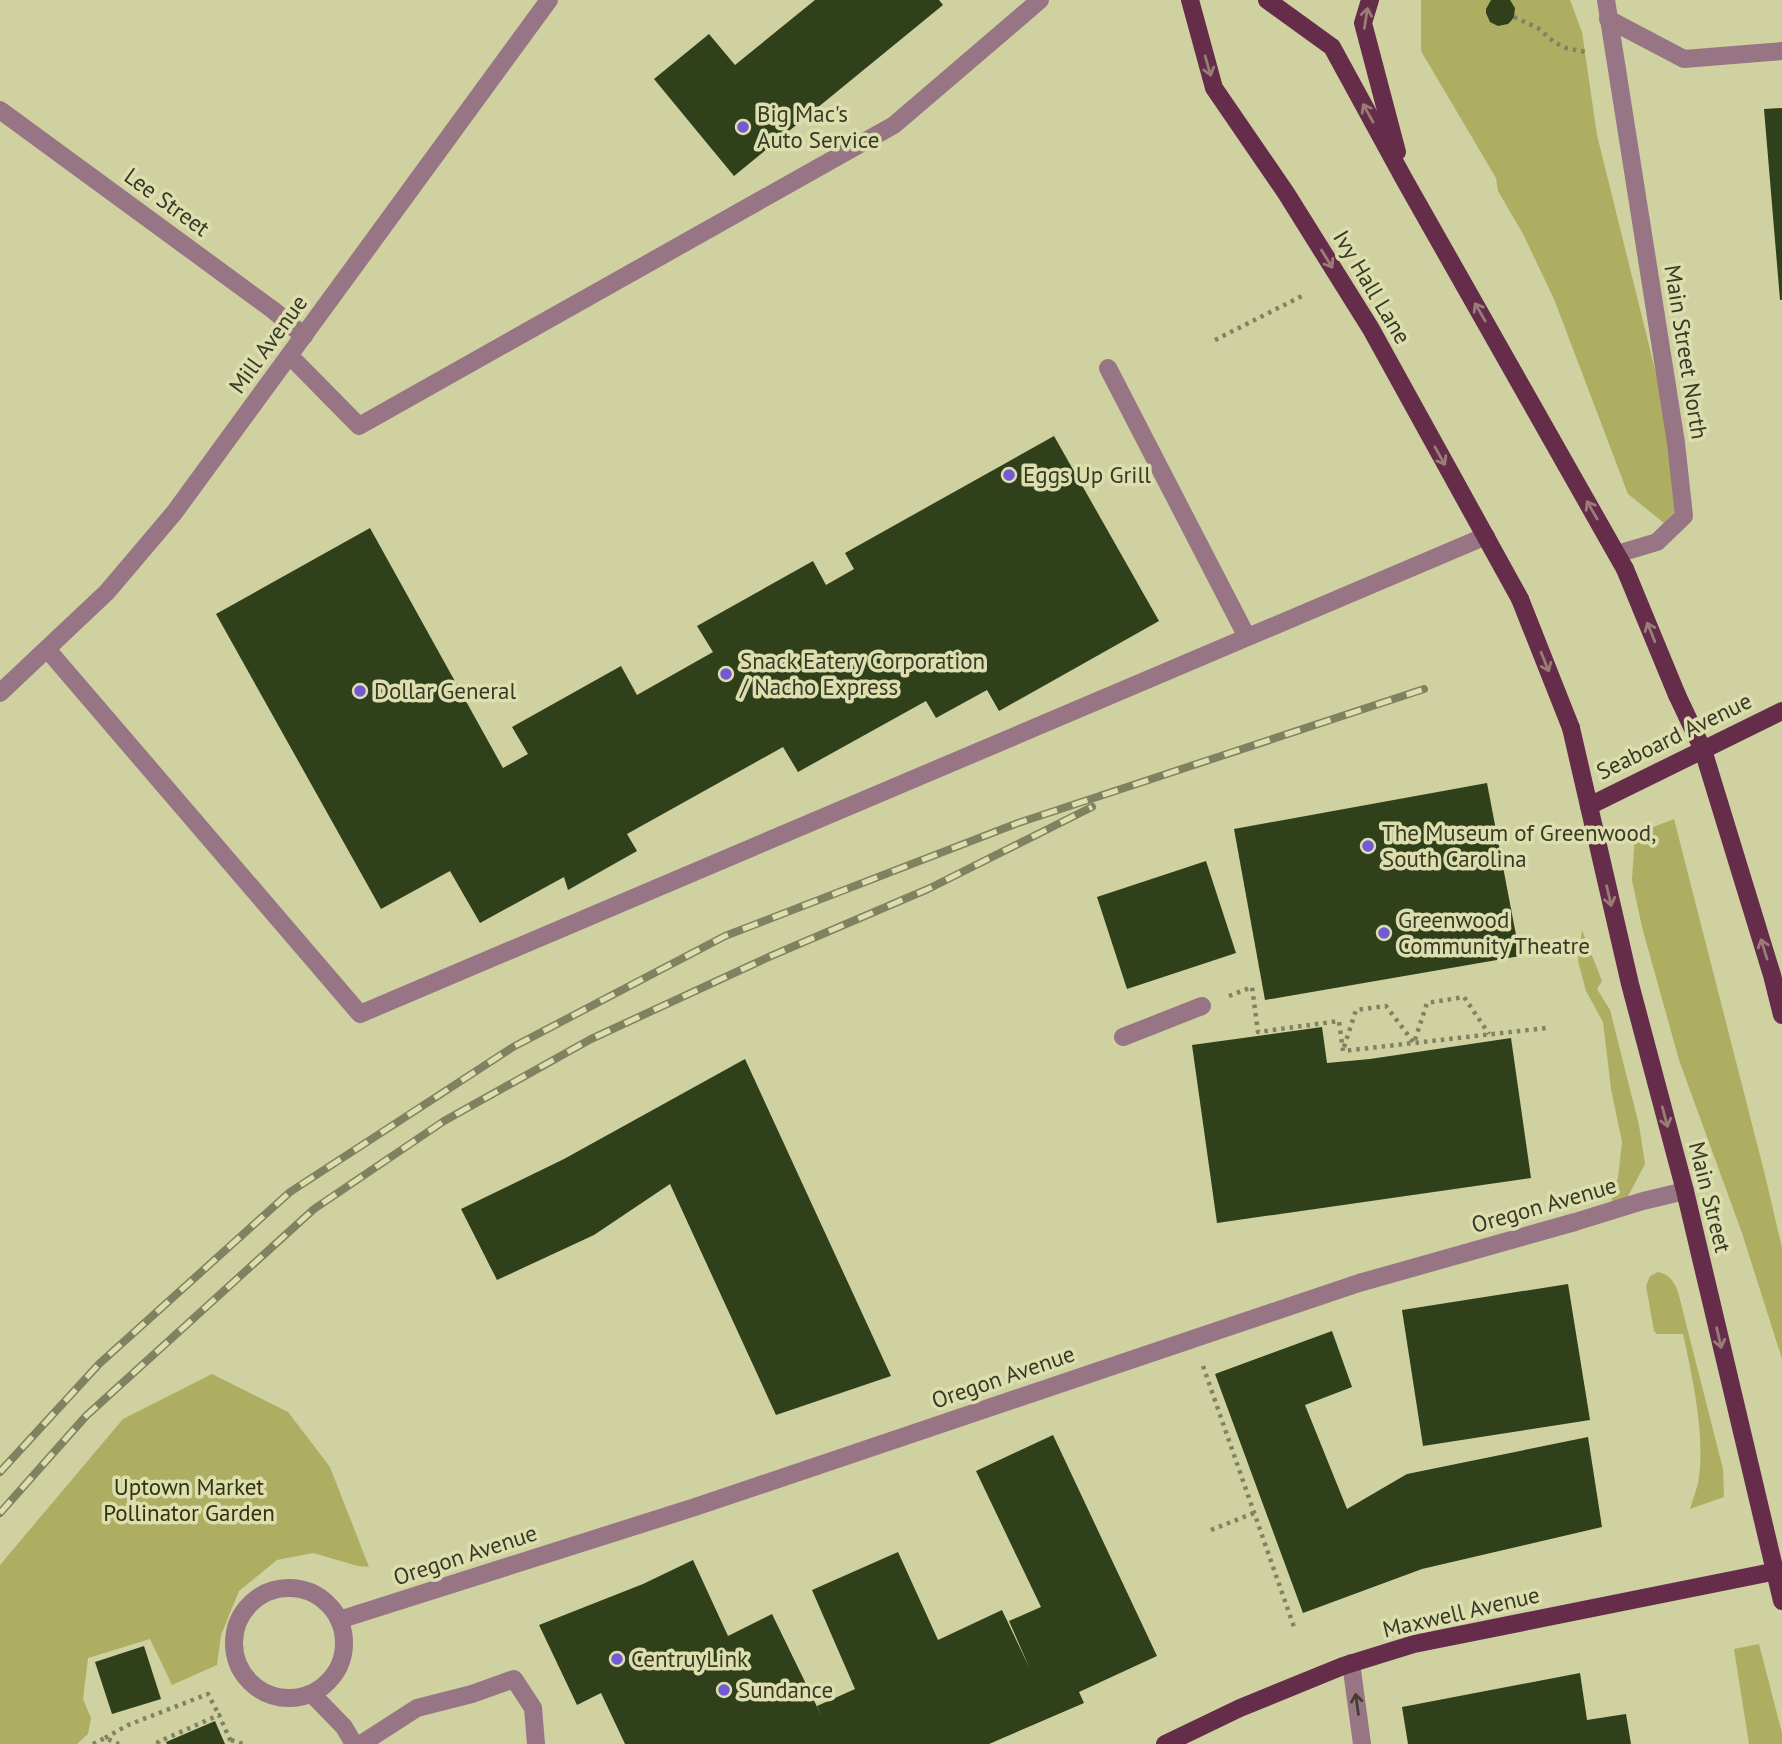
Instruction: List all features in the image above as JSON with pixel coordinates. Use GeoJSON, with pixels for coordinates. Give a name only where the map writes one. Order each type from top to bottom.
{"type":"FeatureCollection","features":[{"type":"Feature","properties":{"kind":"main road","name":"Ivy Hall Lane"},"geometry":{"type":"LineString","coordinates":[[1189,0],[1214,88],[1286,193],[1371,329],[1520,599],[1571,728],[1588,806]]}},
{"type":"Feature","properties":{"kind":"main road"},"geometry":{"type":"LineString","coordinates":[[1267,0],[1332,47],[1621,562],[1703,750],[1782,1015]]}},
{"type":"Feature","properties":{"kind":"main road"},"geometry":{"type":"LineString","coordinates":[[1370,0],[1363,23],[1404,179]]}},
{"type":"Feature","properties":{"kind":"main road","name":"Seaboard Avenue"},"geometry":{"type":"LineString","coordinates":[[1588,806],[1782,711]]}},
{"type":"Feature","properties":{"kind":"main road","name":"Main Street"},"geometry":{"type":"LineString","coordinates":[[1588,806],[1630,985],[1685,1191],[1760,1509],[1779,1570],[1782,1601]]}},
{"type":"Feature","properties":{"kind":"main road","name":"Maxwell Avenue"},"geometry":{"type":"LineString","coordinates":[[1165,1744],[1240,1708],[1351,1664],[1414,1644],[1779,1570]]}},
{"type":"Feature","properties":{"kind":"street","name":"Mill Avenue"},"geometry":{"type":"LineString","coordinates":[[0,693],[107,592],[174,513],[549,0]]}},
{"type":"Feature","properties":{"kind":"street"},"geometry":{"type":"LineString","coordinates":[[290,356],[359,426],[894,125],[1040,0]]}},
{"type":"Feature","properties":{"kind":"street"},"geometry":{"type":"LineString","coordinates":[[1606,0],[1608,19],[1684,60],[1782,51]]}},
{"type":"Feature","properties":{"kind":"street","name":"Main Street North"},"geometry":{"type":"LineString","coordinates":[[1608,19],[1676,443],[1685,516],[1657,542],[1621,562]]}},
{"type":"Feature","properties":{"kind":"street","name":"Lee Street"},"geometry":{"type":"LineString","coordinates":[[0,110],[273,310],[304,336]]}},
{"type":"Feature","properties":{"kind":"street"},"geometry":{"type":"LineString","coordinates":[[1108,368],[1247,638]]}},
{"type":"Feature","properties":{"kind":"street"},"geometry":{"type":"LineString","coordinates":[[47,649],[360,1014],[1486,536]]}},
{"type":"Feature","properties":{"kind":"street"},"geometry":{"type":"LineString","coordinates":[[1123,1037],[1202,1006]]}},
{"type":"Feature","properties":{"kind":"street","name":"Oregon Avenue"},"geometry":{"type":"LineString","coordinates":[[339,1620],[695,1507],[1359,1283],[1685,1191]]}},
{"type":"Feature","properties":{"kind":"street"},"geometry":{"type":"LineString","coordinates":[[287,1588],[309,1591],[327,1603],[339,1620],[344,1641],[341,1662],[330,1681],[312,1693],[291,1698],[270,1695],[251,1684],[239,1666],[233,1645],[237,1624],[248,1606],[266,1593],[287,1588]]}},
{"type":"Feature","properties":{"kind":"street"},"geometry":{"type":"LineString","coordinates":[[1351,1664],[1362,1744]]}},
{"type":"Feature","properties":{"kind":"street"},"geometry":{"type":"LineString","coordinates":[[361,1744],[417,1708],[472,1694],[514,1679],[533,1708],[536,1744]]}},
{"type":"Feature","properties":{"kind":"street"},"geometry":{"type":"LineString","coordinates":[[312,1693],[344,1727],[354,1744]]}},
{"type":"Feature","properties":{"kind":"path"},"geometry":{"type":"LineString","coordinates":[[1514,18],[1538,28],[1566,48],[1594,53]]}},
{"type":"Feature","properties":{"kind":"path"},"geometry":{"type":"LineString","coordinates":[[1216,340],[1302,296]]}},
{"type":"Feature","properties":{"kind":"path"},"geometry":{"type":"LineString","coordinates":[[1252,987],[1258,1032],[1339,1021],[1343,1051]]}},
{"type":"Feature","properties":{"kind":"path"},"geometry":{"type":"LineString","coordinates":[[1414,1042],[1427,1003],[1464,997],[1489,1034]]}},
{"type":"Feature","properties":{"kind":"path"},"geometry":{"type":"LineString","coordinates":[[1343,1051],[1356,1010],[1385,1006],[1414,1042]]}},
{"type":"Feature","properties":{"kind":"path"},"geometry":{"type":"LineString","coordinates":[[1343,1051],[1546,1028]]}},
{"type":"Feature","properties":{"kind":"path"},"geometry":{"type":"LineString","coordinates":[[1193,1339],[1295,1630]]}},
{"type":"Feature","properties":{"kind":"path"},"geometry":{"type":"LineString","coordinates":[[1212,1530],[1255,1513]]}},
{"type":"Feature","properties":{"kind":"path"},"geometry":{"type":"LineString","coordinates":[[93,1744],[128,1726],[208,1694],[231,1742],[243,1744]]}},
{"type":"Feature","properties":{"kind":"path"},"geometry":{"type":"LineString","coordinates":[[156,1743],[219,1715]]}},
{"type":"Feature","properties":{"kind":"path"},"geometry":{"type":"LineString","coordinates":[[105,1738],[119,1744]]}},
{"type":"Feature","properties":{"kind":"green space"},"geometry":{"type":"Polygon","coordinates":[[[1421,0],[1570,0],[1582,32],[1597,135],[1687,499],[1664,523],[1628,494],[1554,299],[1523,234],[1498,191],[1496,178],[1421,51],[1421,0]]]}},
{"type":"Feature","properties":{"kind":"green space"},"geometry":{"type":"Polygon","coordinates":[[[1674,819],[1782,1248],[1782,1359],[1742,1233],[1679,1060],[1642,927],[1632,880],[1635,834],[1674,819]]]}},
{"type":"Feature","properties":{"kind":"green space"},"geometry":{"type":"Polygon","coordinates":[[[1582,930],[1602,981],[1597,989],[1610,1010],[1639,1125],[1645,1164],[1625,1202],[1612,1202],[1622,1142],[1611,1089],[1603,1022],[1586,991],[1578,961],[1582,930]]]}},
{"type":"Feature","properties":{"kind":"green space"},"geometry":{"type":"Polygon","coordinates":[[[1658,1272],[1671,1279],[1678,1292],[1723,1469],[1724,1497],[1690,1509],[1698,1481],[1700,1460],[1697,1405],[1683,1334],[1657,1334],[1654,1331],[1646,1286],[1650,1276],[1658,1272]]]}},
{"type":"Feature","properties":{"kind":"green space","name":"Uptown Market Pollinator Garden"},"geometry":{"type":"Polygon","coordinates":[[[212,1374],[288,1412],[330,1467],[369,1567],[313,1553],[277,1560],[239,1591],[221,1635],[217,1665],[172,1685],[150,1639],[88,1658],[83,1699],[91,1718],[88,1734],[77,1744],[0,1744],[0,1565],[123,1419],[212,1374]]]}},
{"type":"Feature","properties":{"kind":"green space"},"geometry":{"type":"Polygon","coordinates":[[[1759,1644],[1782,1733],[1782,1744],[1749,1744],[1734,1649],[1759,1644]]]}},
{"type":"Feature","properties":{"kind":"building","name":"Big Mac's Auto Service"},"geometry":{"type":"Polygon","coordinates":[[[815,0],[939,0],[943,5],[734,176],[654,79],[709,34],[735,65],[815,0]]]}},
{"type":"Feature","properties":{"kind":"building"},"geometry":{"type":"Polygon","coordinates":[[[1491,0],[1510,0],[1515,8],[1514,17],[1508,24],[1498,26],[1490,22],[1486,9],[1491,0]]]}},
{"type":"Feature","properties":{"kind":"building"},"geometry":{"type":"Polygon","coordinates":[[[1782,108],[1782,300],[1780,300],[1764,109],[1782,108]]]}},
{"type":"Feature","properties":{"kind":"building"},"geometry":{"type":"Polygon","coordinates":[[[1054,436],[1159,621],[999,711],[987,690],[936,718],[926,701],[798,772],[783,747],[627,834],[637,851],[568,890],[564,877],[480,923],[450,871],[381,909],[216,614],[370,528],[503,768],[528,754],[512,727],[621,666],[637,695],[713,652],[697,626],[813,561],[826,585],[854,569],[845,553],[1054,436]]]}},
{"type":"Feature","properties":{"kind":"building"},"geometry":{"type":"Polygon","coordinates":[[[1487,783],[1520,956],[1265,1000],[1234,829],[1487,783]]]}},
{"type":"Feature","properties":{"kind":"building"},"geometry":{"type":"Polygon","coordinates":[[[1206,861],[1236,953],[1127,989],[1097,897],[1206,861]]]}},
{"type":"Feature","properties":{"kind":"building"},"geometry":{"type":"Polygon","coordinates":[[[1322,1027],[1327,1063],[1511,1038],[1531,1178],[1217,1223],[1192,1045],[1322,1027]]]}},
{"type":"Feature","properties":{"kind":"building"},"geometry":{"type":"Polygon","coordinates":[[[745,1059],[891,1376],[776,1415],[670,1184],[594,1235],[497,1280],[461,1209],[564,1159],[745,1059]]]}},
{"type":"Feature","properties":{"kind":"building"},"geometry":{"type":"Polygon","coordinates":[[[1568,1284],[1590,1420],[1423,1446],[1402,1310],[1568,1284]]]}},
{"type":"Feature","properties":{"kind":"building"},"geometry":{"type":"Polygon","coordinates":[[[1332,1331],[1352,1387],[1305,1405],[1347,1509],[1407,1474],[1588,1437],[1602,1527],[1422,1569],[1303,1613],[1215,1374],[1332,1331]]]}},
{"type":"Feature","properties":{"kind":"building"},"geometry":{"type":"Polygon","coordinates":[[[1053,1435],[1157,1656],[1079,1692],[1084,1703],[989,1744],[625,1744],[601,1693],[577,1705],[539,1625],[643,1584],[693,1560],[728,1636],[772,1614],[823,1719],[817,1706],[855,1689],[812,1590],[898,1552],[938,1640],[1002,1610],[1030,1669],[1009,1621],[1041,1607],[976,1471],[1053,1435]]]}},
{"type":"Feature","properties":{"kind":"building"},"geometry":{"type":"Polygon","coordinates":[[[144,1646],[161,1699],[112,1714],[95,1662],[144,1646]]]}},
{"type":"Feature","properties":{"kind":"building"},"geometry":{"type":"Polygon","coordinates":[[[1580,1673],[1587,1720],[1626,1714],[1631,1744],[1408,1744],[1402,1707],[1580,1673]]]}},
{"type":"Feature","properties":{"kind":"building"},"geometry":{"type":"Polygon","coordinates":[[[215,1721],[225,1744],[166,1742],[215,1721]]]}},
{"type":"Feature","properties":{"kind":"railway"},"geometry":{"type":"LineString","coordinates":[[0,1472],[99,1364],[290,1192],[513,1047],[725,936],[1018,823],[1424,689]]}},
{"type":"Feature","properties":{"kind":"railway"},"geometry":{"type":"LineString","coordinates":[[0,1513],[86,1416],[314,1209],[444,1121],[591,1039],[771,956],[928,889],[1092,807]]}},
{"type":"Feature","properties":{"kind":"place","name":"Big Mac's Auto Service"},"geometry":{"type":"Point","coordinates":[743,127]}},
{"type":"Feature","properties":{"kind":"place","name":"Eggs Up Grill"},"geometry":{"type":"Point","coordinates":[1009,475]}},
{"type":"Feature","properties":{"kind":"place","name":"Snack Eatery Corporation / Nacho Express"},"geometry":{"type":"Point","coordinates":[726,674]}},
{"type":"Feature","properties":{"kind":"place","name":"Dollar General"},"geometry":{"type":"Point","coordinates":[360,691]}},
{"type":"Feature","properties":{"kind":"place","name":"The Museum of Greenwood, South Carolina"},"geometry":{"type":"Point","coordinates":[1368,846]}},
{"type":"Feature","properties":{"kind":"place","name":"Greenwood Community Theatre"},"geometry":{"type":"Point","coordinates":[1384,933]}},
{"type":"Feature","properties":{"kind":"place","name":"CentruyLink"},"geometry":{"type":"Point","coordinates":[617,1659]}},
{"type":"Feature","properties":{"kind":"place","name":"Sundance"},"geometry":{"type":"Point","coordinates":[724,1690]}}]}
